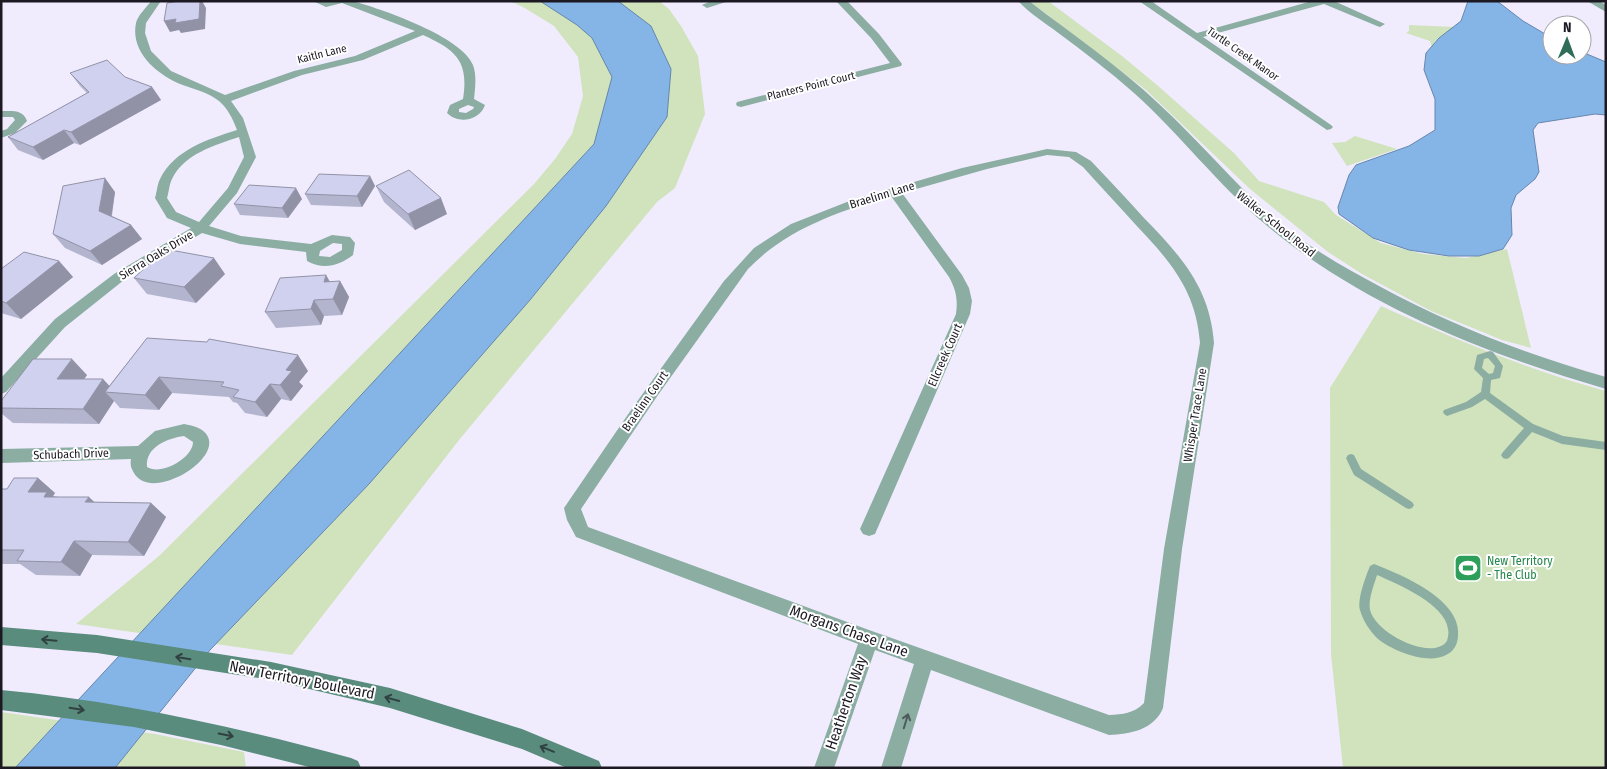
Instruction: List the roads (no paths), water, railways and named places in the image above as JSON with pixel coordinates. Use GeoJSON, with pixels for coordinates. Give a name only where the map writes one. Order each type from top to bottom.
{"type":"FeatureCollection","features":[{"type":"Feature","properties":{"kind":"main road","name":"New Territory Boulevard"},"geometry":{"type":"LineString","coordinates":[[1,636],[97,644],[271,672],[390,698],[522,739],[592,768]]}},
{"type":"Feature","properties":{"kind":"main road"},"geometry":{"type":"LineString","coordinates":[[1,700],[29,702],[178,725],[256,742],[350,768]]}},
{"type":"Feature","properties":{"kind":"street","name":"Sierra Oaks Drive"},"geometry":{"type":"LineString","coordinates":[[1,388],[60,323],[119,277],[201,228],[234,190],[250,157],[240,120],[225,99],[213,92],[182,82],[156,66],[140,42],[142,22],[156,1]]}},
{"type":"Feature","properties":{"kind":"street"},"geometry":{"type":"LineString","coordinates":[[318,1],[326,4],[340,1]]}},
{"type":"Feature","properties":{"kind":"street"},"geometry":{"type":"LineString","coordinates":[[345,1],[424,31],[458,50],[467,64],[470,82],[468,101]]}},
{"type":"Feature","properties":{"kind":"street"},"geometry":{"type":"LineString","coordinates":[[708,5],[724,1]]}},
{"type":"Feature","properties":{"kind":"street","name":"Planters Point Court"},"geometry":{"type":"LineString","coordinates":[[741,104],[897,64],[875,36],[840,1]]}},
{"type":"Feature","properties":{"kind":"street","name":"Walker School Road"},"geometry":{"type":"LineString","coordinates":[[1022,1],[1137,89],[1229,184],[1288,237],[1318,258],[1390,298],[1491,349],[1606,382]]}},
{"type":"Feature","properties":{"kind":"street","name":"Turtle Creek Manor"},"geometry":{"type":"LineString","coordinates":[[1144,1],[1327,127]]}},
{"type":"Feature","properties":{"kind":"street"},"geometry":{"type":"LineString","coordinates":[[1196,36],[1325,1],[1380,24]]}},
{"type":"Feature","properties":{"kind":"street"},"geometry":{"type":"LineString","coordinates":[[1592,1],[1606,9]]}},
{"type":"Feature","properties":{"kind":"street","name":"Kaitln Lane"},"geometry":{"type":"LineString","coordinates":[[225,99],[298,73],[359,58],[424,31]]}},
{"type":"Feature","properties":{"kind":"street"},"geometry":{"type":"LineString","coordinates":[[1,114],[16,114],[20,117],[21,121],[11,131],[1,135]]}},
{"type":"Feature","properties":{"kind":"street"},"geometry":{"type":"LineString","coordinates":[[242,132],[208,144],[184,157],[166,178],[161,198],[171,214],[201,228],[240,240],[314,249]]}},
{"type":"Feature","properties":{"kind":"street","name":"Braelinn Lane"},"geometry":{"type":"LineString","coordinates":[[728,287],[757,252],[785,233],[822,214],[894,191],[1030,155],[1047,152],[1060,153]]}},
{"type":"Feature","properties":{"kind":"street","name":"Whisper Trace Lane"},"geometry":{"type":"LineString","coordinates":[[1060,153],[1072,154],[1087,164],[1170,252],[1181,266],[1197,296],[1206,327],[1206,342],[1172,549],[1152,708],[1142,720],[1131,724]]}},
{"type":"Feature","properties":{"kind":"street","name":"Ellcreek Court"},"geometry":{"type":"LineString","coordinates":[[869,529],[930,386],[958,327],[965,301],[962,288],[955,276],[894,191]]}},
{"type":"Feature","properties":{"kind":"street","name":"Braelinn Court"},"geometry":{"type":"LineString","coordinates":[[575,520],[572,508],[646,399],[728,287]]}},
{"type":"Feature","properties":{"kind":"street","name":"Schubach Drive"},"geometry":{"type":"LineString","coordinates":[[1,456],[141,452]]}},
{"type":"Feature","properties":{"kind":"street","name":"Morgans Chase Lane"},"geometry":{"type":"LineString","coordinates":[[575,520],[582,532],[869,639],[1109,725],[1131,724]]}},
{"type":"Feature","properties":{"kind":"street","name":"Heatherton Way"},"geometry":{"type":"LineString","coordinates":[[824,768],[869,639]]}},
{"type":"Feature","properties":{"kind":"street"},"geometry":{"type":"LineString","coordinates":[[891,768],[925,659]]}},
{"type":"Feature","properties":{"kind":"lane"},"geometry":{"type":"LineString","coordinates":[[1485,394],[1486,378],[1478,369],[1480,357],[1491,349],[1499,366],[1497,376],[1486,378]]}},
{"type":"Feature","properties":{"kind":"lane"},"geometry":{"type":"LineString","coordinates":[[1447,412],[1469,405],[1485,394]]}},
{"type":"Feature","properties":{"kind":"lane"},"geometry":{"type":"LineString","coordinates":[[1485,394],[1530,427],[1562,440],[1606,446]]}},
{"type":"Feature","properties":{"kind":"lane"},"geometry":{"type":"LineString","coordinates":[[1506,455],[1530,427]]}},
{"type":"Feature","properties":{"kind":"lane"},"geometry":{"type":"LineString","coordinates":[[1351,458],[1357,472],[1409,505]]}},
{"type":"Feature","properties":{"kind":"lane"},"geometry":{"type":"LineString","coordinates":[[1374,569],[1418,590],[1441,607],[1453,626],[1454,638],[1451,646],[1440,652],[1428,654],[1409,651],[1380,635],[1367,618],[1365,605],[1374,569]]}},
{"type":"Feature","properties":{"kind":"water"},"geometry":{"type":"Polygon","coordinates":[[[540,1],[618,1],[651,26],[671,69],[667,117],[606,206],[530,300],[369,484],[210,650],[115,768],[15,768],[594,144],[612,77],[592,38],[577,25],[540,1]]]}},
{"type":"Feature","properties":{"kind":"water"},"geometry":{"type":"Polygon","coordinates":[[[1468,1],[1497,1],[1523,21],[1542,32],[1542,65],[1592,65],[1592,56],[1606,62],[1606,115],[1595,114],[1538,123],[1533,130],[1539,172],[1535,179],[1516,195],[1511,208],[1512,235],[1503,249],[1479,256],[1449,256],[1409,250],[1373,238],[1339,214],[1338,207],[1349,175],[1356,165],[1409,146],[1435,130],[1435,99],[1424,70],[1426,53],[1439,38],[1461,21],[1468,1]]]}},
{"type":"Feature","properties":{"kind":"place","name":"New Territory - The Club"},"geometry":{"type":"Point","coordinates":[1468,568]}}]}
